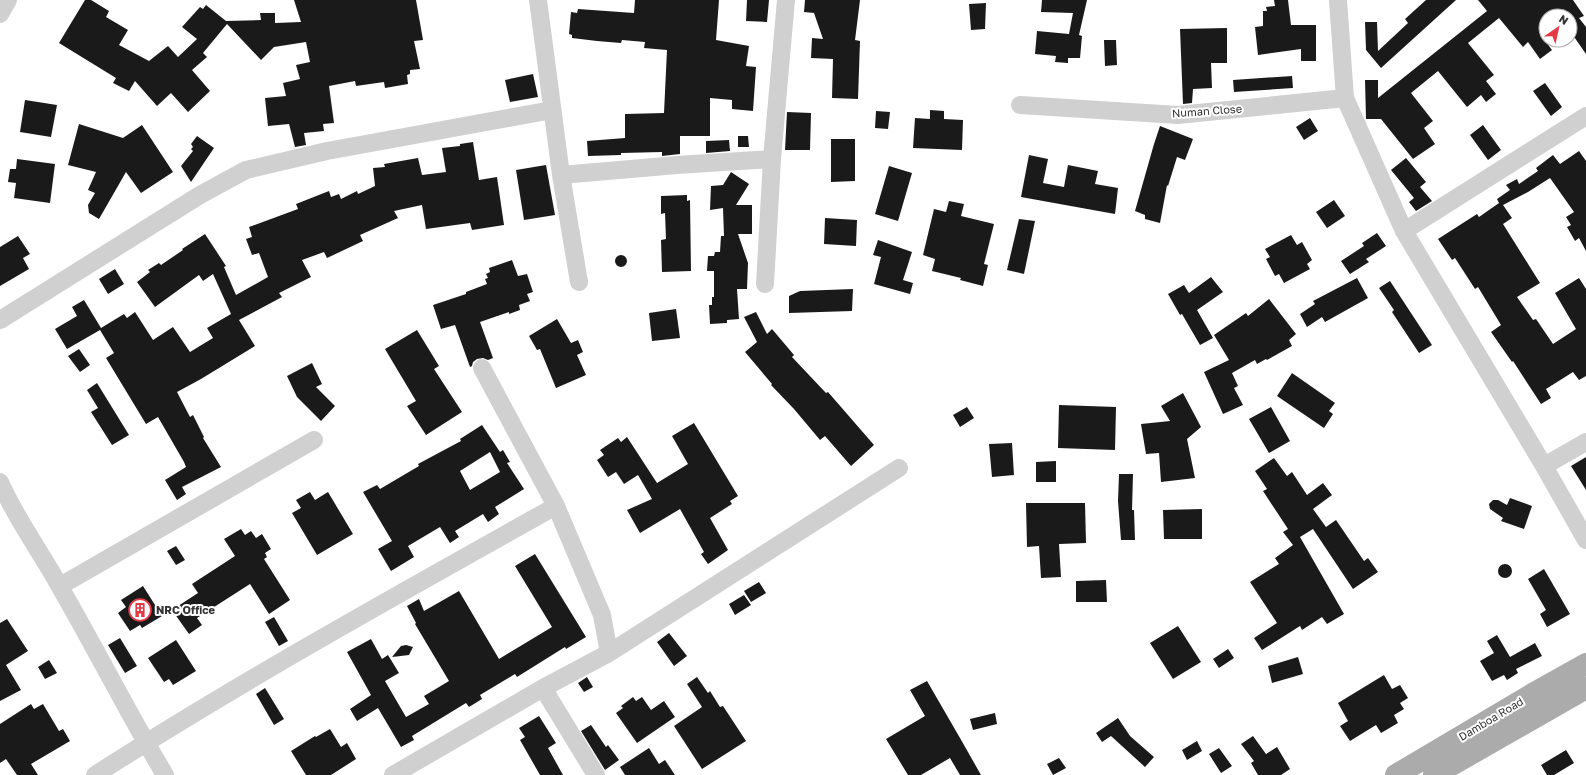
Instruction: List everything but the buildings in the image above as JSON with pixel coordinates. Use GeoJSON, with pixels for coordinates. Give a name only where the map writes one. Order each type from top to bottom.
{"type":"FeatureCollection","features":[{"type":"Feature","properties":{"kind":"main road","name":"Damboa Road"},"geometry":{"type":"LineString","coordinates":[[1396,775],[1586,664]]}},
{"type":"Feature","properties":{"kind":"main road","name":"Damboa Road"},"geometry":{"type":"LineString","coordinates":[[1434,775],[1586,688]]}},
{"type":"Feature","properties":{"kind":"main road"},"geometry":{"type":"LineString","coordinates":[[1536,692],[1548,710]]}},
{"type":"Feature","properties":{"kind":"street"},"geometry":{"type":"LineString","coordinates":[[0,14],[8,0]]}},
{"type":"Feature","properties":{"kind":"street"},"geometry":{"type":"LineString","coordinates":[[538,0],[561,176],[579,282]]}},
{"type":"Feature","properties":{"kind":"street"},"geometry":{"type":"LineString","coordinates":[[765,284],[772,159],[786,0]]}},
{"type":"Feature","properties":{"kind":"street"},"geometry":{"type":"LineString","coordinates":[[1338,0],[1345,98],[1404,231],[1544,466],[1586,540]]}},
{"type":"Feature","properties":{"kind":"street","name":"Numan Close"},"geometry":{"type":"LineString","coordinates":[[1020,105],[1178,115],[1345,98]]}},
{"type":"Feature","properties":{"kind":"street"},"geometry":{"type":"LineString","coordinates":[[0,320],[200,195],[246,170],[327,151],[552,110]]}},
{"type":"Feature","properties":{"kind":"street"},"geometry":{"type":"LineString","coordinates":[[1404,231],[1586,116]]}},
{"type":"Feature","properties":{"kind":"street"},"geometry":{"type":"LineString","coordinates":[[561,176],[677,165],[772,159]]}},
{"type":"Feature","properties":{"kind":"street"},"geometry":{"type":"LineString","coordinates":[[482,368],[556,506],[602,615],[609,653]]}},
{"type":"Feature","properties":{"kind":"street"},"geometry":{"type":"LineString","coordinates":[[60,586],[314,440]]}},
{"type":"Feature","properties":{"kind":"street"},"geometry":{"type":"LineString","coordinates":[[1544,466],[1586,442]]}},
{"type":"Feature","properties":{"kind":"street"},"geometry":{"type":"LineString","coordinates":[[393,775],[543,688],[609,653],[899,468]]}},
{"type":"Feature","properties":{"kind":"street"},"geometry":{"type":"LineString","coordinates":[[0,482],[4,503],[60,586],[165,775]]}},
{"type":"Feature","properties":{"kind":"street"},"geometry":{"type":"LineString","coordinates":[[95,775],[356,618],[556,506]]}},
{"type":"Feature","properties":{"kind":"street"},"geometry":{"type":"LineString","coordinates":[[543,688],[596,775]]}},
{"type":"Feature","properties":{"kind":"place","name":"NRC Office"},"geometry":{"type":"Point","coordinates":[140,610]}}]}
